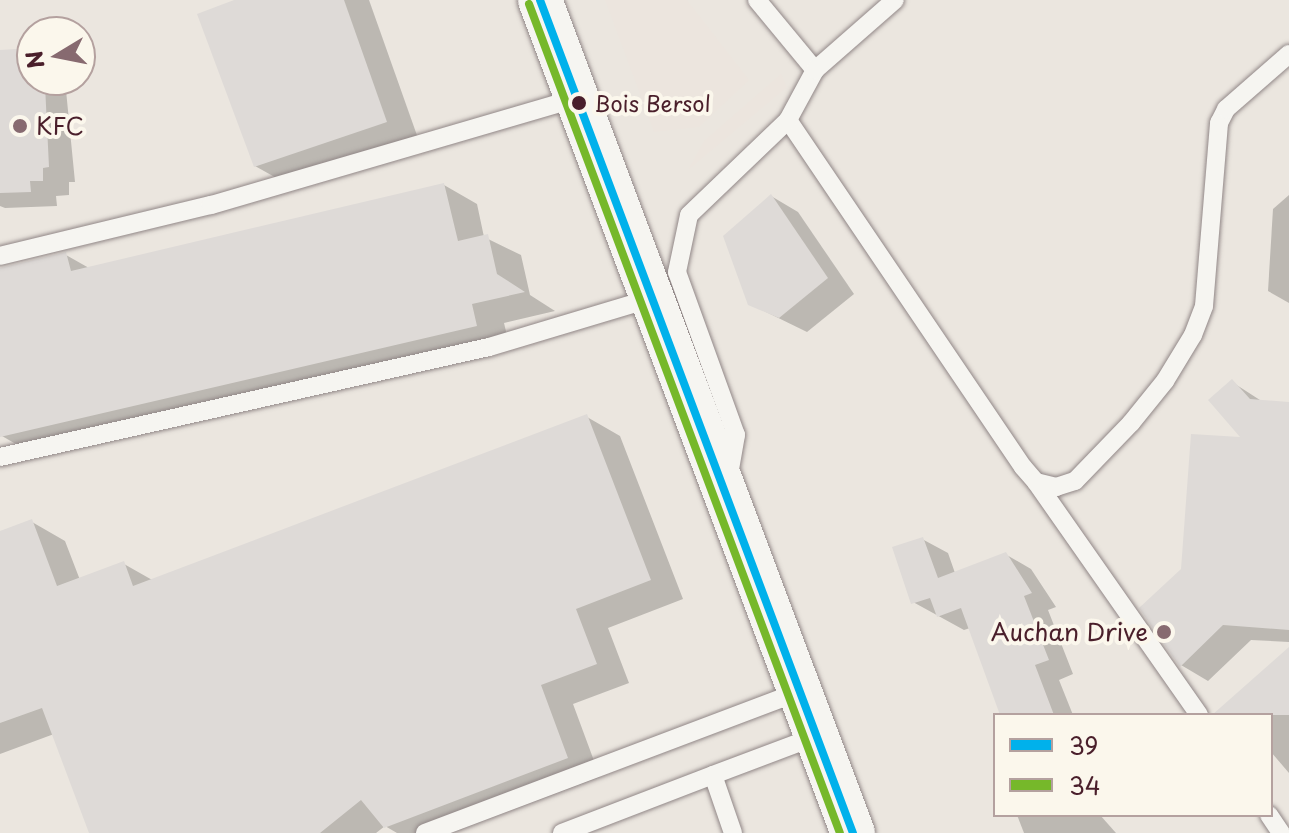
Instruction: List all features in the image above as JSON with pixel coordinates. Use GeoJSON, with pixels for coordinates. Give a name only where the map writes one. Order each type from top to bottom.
{"type":"FeatureCollection","features":[{"type":"Feature","properties":{"kind":"street"},"geometry":{"type":"LineString","coordinates":[[540,0],[853,833]]}},
{"type":"Feature","properties":{"kind":"lane"},"geometry":{"type":"LineString","coordinates":[[757,0],[815,70]]}},
{"type":"Feature","properties":{"kind":"lane"},"geometry":{"type":"LineString","coordinates":[[726,494],[736,435],[677,272],[677,253],[689,215],[709,191],[788,120],[815,70],[895,0]]}},
{"type":"Feature","properties":{"kind":"lane"},"geometry":{"type":"LineString","coordinates":[[1036,482],[1056,487],[1075,481],[1131,423],[1179,358],[1204,306],[1219,123],[1226,109],[1289,54]]}},
{"type":"Feature","properties":{"kind":"lane"},"geometry":{"type":"LineString","coordinates":[[0,256],[211,205],[577,98]]}},
{"type":"Feature","properties":{"kind":"lane"},"geometry":{"type":"LineString","coordinates":[[788,120],[1198,713]]}},
{"type":"Feature","properties":{"kind":"lane"},"geometry":{"type":"LineString","coordinates":[[0,457],[489,347],[652,298]]}},
{"type":"Feature","properties":{"kind":"lane"},"geometry":{"type":"LineString","coordinates":[[425,833],[800,691]]}},
{"type":"Feature","properties":{"kind":"lane"},"geometry":{"type":"LineString","coordinates":[[562,833],[817,736]]}},
{"type":"Feature","properties":{"kind":"lane"},"geometry":{"type":"LineString","coordinates":[[713,775],[733,833]]}},
{"type":"Feature","properties":{"kind":"shaded area"},"geometry":{"type":"Polygon","coordinates":[[[0,0],[1289,0],[1289,833],[0,833],[0,0]]]}},
{"type":"Feature","properties":{"kind":"shaded area"},"geometry":{"type":"Polygon","coordinates":[[[605,0],[687,0],[749,80],[699,127],[654,132],[605,0]]]}},
{"type":"Feature","properties":{"kind":"shaded area"},"geometry":{"type":"Polygon","coordinates":[[[781,74],[787,87],[688,170],[704,141],[781,74]]]}},
{"type":"Feature","properties":{"kind":"building"},"geometry":{"type":"Polygon","coordinates":[[[234,0],[344,0],[387,122],[254,167],[197,14],[234,0]]]}},
{"type":"Feature","properties":{"kind":"building","name":"KFC"},"geometry":{"type":"Polygon","coordinates":[[[16,49],[16,96],[46,96],[49,167],[43,168],[43,181],[30,181],[31,192],[0,193],[0,50],[16,49]]]}},
{"type":"Feature","properties":{"kind":"building"},"geometry":{"type":"Polygon","coordinates":[[[444,183],[458,241],[488,234],[497,274],[525,292],[472,304],[477,326],[0,437],[0,268],[66,252],[71,271],[444,183]]]}},
{"type":"Feature","properties":{"kind":"building"},"geometry":{"type":"Polygon","coordinates":[[[771,194],[828,278],[779,318],[748,305],[723,236],[771,194]]]}},
{"type":"Feature","properties":{"kind":"building"},"geometry":{"type":"Polygon","coordinates":[[[1232,379],[1250,399],[1289,402],[1289,630],[1223,625],[1180,667],[1139,608],[1181,569],[1191,434],[1240,437],[1208,400],[1232,379]]]}},
{"type":"Feature","properties":{"kind":"building"},"geometry":{"type":"Polygon","coordinates":[[[587,414],[651,580],[576,609],[597,664],[541,685],[568,758],[384,828],[361,800],[320,833],[89,833],[42,708],[0,723],[0,531],[32,519],[57,586],[124,561],[133,586],[587,414]]]}},
{"type":"Feature","properties":{"kind":"building"},"geometry":{"type":"Polygon","coordinates":[[[923,537],[938,578],[1006,552],[1032,593],[1024,596],[1049,660],[1035,665],[1053,713],[999,713],[961,608],[937,617],[930,598],[911,604],[892,547],[923,537]]]}},
{"type":"Feature","properties":{"kind":"building"},"geometry":{"type":"Polygon","coordinates":[[[1289,647],[1289,715],[1214,713],[1289,647]]]}},
{"type":"Feature","properties":{"kind":"transit line","name":"39"},"geometry":{"type":"LineString","coordinates":[[540,0],[853,833]]}},
{"type":"Feature","properties":{"kind":"transit line","name":"34"},"geometry":{"type":"LineString","coordinates":[[529,4],[840,833]]}},
{"type":"Feature","properties":{"kind":"place","name":"Bois Bersol"},"geometry":{"type":"Point","coordinates":[579,103]}},
{"type":"Feature","properties":{"kind":"place","name":"KFC"},"geometry":{"type":"Point","coordinates":[20,126]}},
{"type":"Feature","properties":{"kind":"place","name":"Auchan Drive"},"geometry":{"type":"Point","coordinates":[1164,632]}}]}
